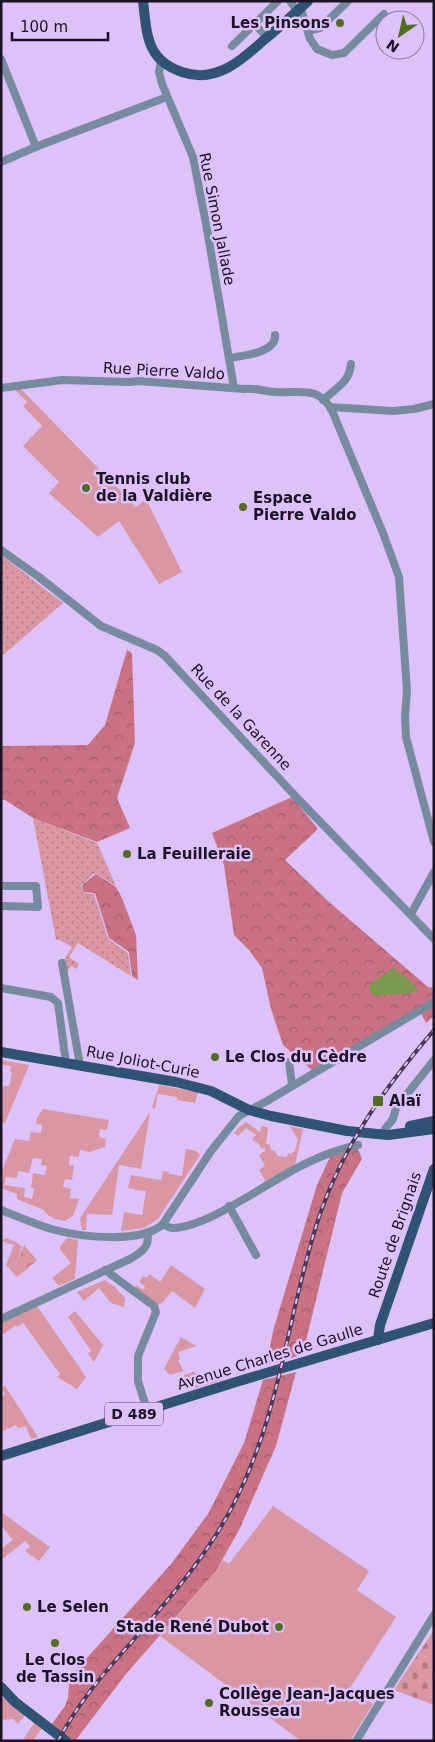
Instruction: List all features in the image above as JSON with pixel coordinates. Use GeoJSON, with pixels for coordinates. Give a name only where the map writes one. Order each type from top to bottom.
{"type":"FeatureCollection","features":[{"type":"Feature","properties":{"kind":"main road"},"geometry":{"type":"LineString","coordinates":[[143,1],[147,35],[151,47],[161,61],[170,68],[186,74],[197,75],[211,74],[235,65],[308,1]]}},
{"type":"Feature","properties":{"kind":"main road","name":"Rue Joliot-Curie"},"geometry":{"type":"LineString","coordinates":[[1,1052],[157,1078],[211,1091],[249,1110],[347,1131],[388,1135],[434,1129]]}},
{"type":"Feature","properties":{"kind":"main road","name":"Rue Joliot-Curie"},"geometry":{"type":"LineString","coordinates":[[333,1128],[348,1127],[385,1130],[434,1120]]}},
{"type":"Feature","properties":{"kind":"main road","name":"Route de Brignais"},"geometry":{"type":"LineString","coordinates":[[378,1340],[380,1326],[434,1169]]}},
{"type":"Feature","properties":{"kind":"main road","name":"Avenue Charles de Gaulle"},"geometry":{"type":"LineString","coordinates":[[1,1456],[434,1323]]}},
{"type":"Feature","properties":{"kind":"main road"},"geometry":{"type":"LineString","coordinates":[[1,1687],[15,1702],[66,1741]]}},
{"type":"Feature","properties":{"kind":"street"},"geometry":{"type":"LineString","coordinates":[[232,46],[278,1]]}},
{"type":"Feature","properties":{"kind":"street"},"geometry":{"type":"LineString","coordinates":[[290,1],[302,12],[310,39],[317,49],[332,56],[344,53],[375,23]]}},
{"type":"Feature","properties":{"kind":"street"},"geometry":{"type":"LineString","coordinates":[[308,32],[320,28],[348,1]]}},
{"type":"Feature","properties":{"kind":"street"},"geometry":{"type":"LineString","coordinates":[[254,23],[267,38]]}},
{"type":"Feature","properties":{"kind":"street"},"geometry":{"type":"LineString","coordinates":[[1,59],[36,147]]}},
{"type":"Feature","properties":{"kind":"street","name":"Rue Simon Jallade"},"geometry":{"type":"LineString","coordinates":[[161,61],[159,74],[193,157],[234,388]]}},
{"type":"Feature","properties":{"kind":"street"},"geometry":{"type":"LineString","coordinates":[[1,162],[167,96]]}},
{"type":"Feature","properties":{"kind":"street"},"geometry":{"type":"LineString","coordinates":[[229,358],[270,348],[275,342],[275,335]]}},
{"type":"Feature","properties":{"kind":"street"},"geometry":{"type":"LineString","coordinates":[[323,400],[343,384],[350,374],[351,364]]}},
{"type":"Feature","properties":{"kind":"street","name":"Rue Pierre Valdo"},"geometry":{"type":"LineString","coordinates":[[1,388],[73,380],[139,381],[234,388],[260,388],[279,392],[307,392],[323,400],[330,407]]}},
{"type":"Feature","properties":{"kind":"street"},"geometry":{"type":"LineString","coordinates":[[434,404],[414,409],[393,411],[330,407],[398,572],[406,691],[406,737],[434,842]]}},
{"type":"Feature","properties":{"kind":"street","name":"Rue de la Garenne"},"geometry":{"type":"LineString","coordinates":[[1,550],[39,577],[100,626],[161,653],[434,939]]}},
{"type":"Feature","properties":{"kind":"street"},"geometry":{"type":"LineString","coordinates":[[411,914],[434,872]]}},
{"type":"Feature","properties":{"kind":"street"},"geometry":{"type":"LineString","coordinates":[[1,886],[36,886],[38,907],[1,906]]}},
{"type":"Feature","properties":{"kind":"street"},"geometry":{"type":"LineString","coordinates":[[62,963],[80,1065]]}},
{"type":"Feature","properties":{"kind":"street"},"geometry":{"type":"LineString","coordinates":[[1,988],[51,998],[58,1003],[66,1063]]}},
{"type":"Feature","properties":{"kind":"street"},"geometry":{"type":"LineString","coordinates":[[1,1210],[56,1230],[88,1235],[120,1236],[147,1233],[158,1228],[163,1224],[211,1151],[239,1116],[434,1002]]}},
{"type":"Feature","properties":{"kind":"street"},"geometry":{"type":"LineString","coordinates":[[385,1130],[393,1119],[396,1108],[434,1060]]}},
{"type":"Feature","properties":{"kind":"street"},"geometry":{"type":"LineString","coordinates":[[289,1062],[292,1085]]}},
{"type":"Feature","properties":{"kind":"street"},"geometry":{"type":"LineString","coordinates":[[163,1224],[173,1228],[190,1225],[211,1216],[307,1163],[337,1150],[358,1145]]}},
{"type":"Feature","properties":{"kind":"street"},"geometry":{"type":"LineString","coordinates":[[229,1206],[256,1255]]}},
{"type":"Feature","properties":{"kind":"street"},"geometry":{"type":"LineString","coordinates":[[1,1319],[142,1251],[148,1244],[147,1233]]}},
{"type":"Feature","properties":{"kind":"street"},"geometry":{"type":"LineString","coordinates":[[105,1270],[154,1306],[156,1312],[138,1356],[138,1381],[147,1410]]}},
{"type":"Feature","properties":{"kind":"street"},"geometry":{"type":"LineString","coordinates":[[356,1741],[434,1615]]}},
{"type":"Feature","properties":{"kind":"green space","name":"Tennis club de la Valdière"},"geometry":{"type":"Polygon","coordinates":[[[21,389],[136,507],[146,499],[182,572],[159,584],[119,521],[98,537],[49,493],[59,482],[23,446],[42,426],[23,406],[27,402],[15,390],[21,389]]]}},
{"type":"Feature","properties":{"kind":"green space"},"geometry":{"type":"Polygon","coordinates":[[[1,555],[63,603],[1,657],[1,555]]]}},
{"type":"Feature","properties":{"kind":"green space"},"geometry":{"type":"Polygon","coordinates":[[[127,650],[132,653],[135,743],[117,798],[130,828],[97,842],[33,818],[5,800],[1,800],[1,746],[88,745],[105,725],[127,650]]]}},
{"type":"Feature","properties":{"kind":"green space"},"geometry":{"type":"Polygon","coordinates":[[[292,797],[318,829],[285,860],[329,902],[428,987],[434,988],[434,1016],[426,1023],[418,1008],[313,1071],[283,1045],[271,1009],[262,968],[249,950],[234,935],[224,865],[212,833],[292,797]]]}},
{"type":"Feature","properties":{"kind":"green space"},"geometry":{"type":"Polygon","coordinates":[[[33,818],[97,843],[116,886],[95,873],[81,885],[83,893],[94,894],[108,939],[128,953],[131,976],[78,943],[69,957],[79,964],[76,969],[71,966],[67,973],[64,960],[72,947],[60,940],[56,940],[33,818]]]}},
{"type":"Feature","properties":{"kind":"green space"},"geometry":{"type":"Polygon","coordinates":[[[96,874],[116,887],[122,898],[136,935],[138,980],[132,976],[129,952],[109,938],[95,893],[83,892],[82,885],[96,874]]]}},
{"type":"Feature","properties":{"kind":"green space"},"geometry":{"type":"Polygon","coordinates":[[[1,1060],[29,1065],[5,1123],[1,1121],[1,1088],[9,1086],[12,1073],[10,1072],[11,1066],[1,1065],[1,1060]]]}},
{"type":"Feature","properties":{"kind":"green space"},"geometry":{"type":"Polygon","coordinates":[[[159,1085],[198,1092],[195,1103],[177,1100],[177,1097],[158,1094],[155,1109],[152,1108],[159,1085]]]}},
{"type":"Feature","properties":{"kind":"green space"},"geometry":{"type":"Polygon","coordinates":[[[43,1109],[109,1120],[107,1130],[100,1129],[99,1137],[106,1139],[105,1147],[89,1152],[80,1150],[79,1157],[70,1156],[69,1165],[74,1166],[72,1180],[65,1179],[63,1187],[71,1189],[70,1198],[79,1199],[73,1216],[65,1221],[47,1215],[44,1210],[17,1199],[17,1194],[1,1188],[1,1173],[15,1139],[29,1141],[31,1132],[41,1133],[42,1125],[36,1124],[37,1118],[43,1109]],[[33,1158],[29,1173],[18,1171],[17,1178],[6,1177],[4,1185],[25,1188],[24,1197],[32,1199],[34,1189],[31,1188],[33,1173],[45,1175],[47,1166],[41,1165],[42,1159],[33,1158]]]}},
{"type":"Feature","properties":{"kind":"green space"},"geometry":{"type":"Polygon","coordinates":[[[150,1112],[141,1169],[119,1165],[112,1215],[87,1214],[86,1230],[82,1230],[80,1218],[150,1112]]]}},
{"type":"Feature","properties":{"kind":"green space"},"geometry":{"type":"Polygon","coordinates":[[[246,1122],[260,1132],[262,1126],[268,1127],[266,1144],[270,1145],[271,1150],[275,1151],[278,1156],[287,1157],[288,1153],[291,1154],[295,1151],[298,1139],[289,1126],[303,1129],[295,1165],[266,1182],[259,1170],[265,1166],[259,1155],[265,1151],[265,1148],[262,1149],[258,1143],[252,1140],[256,1135],[246,1128],[238,1136],[234,1133],[246,1122]]]}},
{"type":"Feature","properties":{"kind":"green space"},"geometry":{"type":"Polygon","coordinates":[[[357,1147],[362,1159],[342,1193],[304,1349],[301,1355],[267,1365],[273,1331],[317,1185],[330,1157],[357,1147]]]}},
{"type":"Feature","properties":{"kind":"green space"},"geometry":{"type":"Polygon","coordinates":[[[186,1149],[197,1151],[200,1155],[158,1219],[144,1228],[121,1231],[124,1212],[142,1215],[146,1191],[128,1188],[131,1175],[161,1180],[163,1171],[182,1176],[186,1149]]]}},
{"type":"Feature","properties":{"kind":"green space"},"geometry":{"type":"Polygon","coordinates":[[[6,1238],[22,1247],[16,1264],[26,1270],[17,1277],[6,1265],[14,1245],[1,1241],[6,1238]]]}},
{"type":"Feature","properties":{"kind":"green space"},"geometry":{"type":"Polygon","coordinates":[[[67,1238],[78,1240],[75,1279],[59,1286],[52,1278],[71,1263],[59,1248],[67,1238]]]}},
{"type":"Feature","properties":{"kind":"green space"},"geometry":{"type":"Polygon","coordinates":[[[24,1245],[37,1260],[26,1270],[16,1264],[24,1245]]]}},
{"type":"Feature","properties":{"kind":"green space"},"geometry":{"type":"Polygon","coordinates":[[[171,1265],[205,1289],[195,1308],[172,1291],[158,1305],[135,1288],[136,1285],[143,1290],[145,1286],[139,1282],[143,1276],[147,1278],[149,1274],[160,1282],[171,1265]]]}},
{"type":"Feature","properties":{"kind":"green space"},"geometry":{"type":"Polygon","coordinates":[[[105,1280],[125,1298],[124,1307],[111,1303],[99,1288],[84,1301],[77,1292],[105,1280]]]}},
{"type":"Feature","properties":{"kind":"green space"},"geometry":{"type":"Polygon","coordinates":[[[37,1306],[86,1377],[77,1389],[57,1377],[60,1374],[23,1323],[17,1327],[16,1325],[4,1334],[1,1333],[1,1322],[37,1306]]]}},
{"type":"Feature","properties":{"kind":"green space"},"geometry":{"type":"Polygon","coordinates":[[[75,1311],[103,1345],[94,1362],[88,1354],[91,1351],[68,1317],[75,1311]]]}},
{"type":"Feature","properties":{"kind":"green space"},"geometry":{"type":"Polygon","coordinates":[[[181,1337],[196,1346],[178,1352],[180,1359],[178,1360],[183,1371],[170,1375],[164,1369],[181,1337]]]}},
{"type":"Feature","properties":{"kind":"green space"},"geometry":{"type":"Polygon","coordinates":[[[218,1370],[222,1373],[223,1380],[191,1389],[183,1382],[184,1375],[194,1372],[198,1376],[218,1370]]]}},
{"type":"Feature","properties":{"kind":"green space"},"geometry":{"type":"Polygon","coordinates":[[[296,1372],[276,1446],[240,1528],[216,1571],[126,1674],[75,1741],[73,1741],[52,1724],[65,1706],[68,1698],[69,1683],[78,1668],[171,1564],[208,1514],[244,1443],[263,1380],[296,1372]]]}},
{"type":"Feature","properties":{"kind":"green space"},"geometry":{"type":"Polygon","coordinates":[[[5,1386],[38,1437],[31,1439],[26,1426],[18,1428],[16,1425],[1,1432],[1,1397],[5,1394],[1,1389],[5,1386]]]}},
{"type":"Feature","properties":{"kind":"green space","name":"Stade René Dubot"},"geometry":{"type":"Polygon","coordinates":[[[273,1506],[369,1571],[357,1590],[396,1617],[350,1688],[373,1704],[350,1741],[301,1741],[160,1636],[216,1571],[223,1560],[229,1564],[273,1506]]]}},
{"type":"Feature","properties":{"kind":"green space"},"geometry":{"type":"Polygon","coordinates":[[[1,1512],[50,1547],[39,1561],[25,1551],[30,1547],[25,1541],[1,1560],[1,1549],[13,1540],[1,1525],[1,1512]]]}},
{"type":"Feature","properties":{"kind":"green space"},"geometry":{"type":"Polygon","coordinates":[[[434,1630],[434,1705],[394,1690],[434,1630]]]}},
{"type":"Feature","properties":{"kind":"green space"},"geometry":{"type":"Polygon","coordinates":[[[4,1697],[26,1714],[18,1724],[13,1719],[1,1720],[2,1699],[4,1697]]]}},
{"type":"Feature","properties":{"kind":"green space"},"geometry":{"type":"Polygon","coordinates":[[[35,1722],[42,1728],[33,1741],[22,1741],[35,1722]]]}},
{"type":"Feature","properties":{"kind":"shaded area"},"geometry":{"type":"Polygon","coordinates":[[[393,968],[406,977],[419,991],[405,994],[373,995],[369,990],[370,984],[393,968]]]}},
{"type":"Feature","properties":{"kind":"railway"},"geometry":{"type":"LineString","coordinates":[[58,1741],[90,1691],[160,1610],[189,1573],[216,1535],[228,1514],[254,1460],[265,1425],[309,1249],[330,1188],[354,1140],[383,1094],[434,1030]]}},
{"type":"Feature","properties":{"kind":"place","name":"Les Pinsons"},"geometry":{"type":"Point","coordinates":[340,23]}},
{"type":"Feature","properties":{"kind":"place","name":"Tennis club de la Valdière"},"geometry":{"type":"Point","coordinates":[86,488]}},
{"type":"Feature","properties":{"kind":"place","name":"Espace Pierre Valdo"},"geometry":{"type":"Point","coordinates":[243,507]}},
{"type":"Feature","properties":{"kind":"place","name":"La Feuilleraie"},"geometry":{"type":"Point","coordinates":[127,854]}},
{"type":"Feature","properties":{"kind":"place","name":"Le Clos du Cèdre"},"geometry":{"type":"Point","coordinates":[215,1057]}},
{"type":"Feature","properties":{"kind":"place","name":"Alaï"},"geometry":{"type":"Point","coordinates":[378,1101]}},
{"type":"Feature","properties":{"kind":"place","name":"Le Selen"},"geometry":{"type":"Point","coordinates":[27,1607]}},
{"type":"Feature","properties":{"kind":"place","name":"Stade René Dubot"},"geometry":{"type":"Point","coordinates":[279,1627]}},
{"type":"Feature","properties":{"kind":"place","name":"Le Clos de Tassin"},"geometry":{"type":"Point","coordinates":[55,1643]}},
{"type":"Feature","properties":{"kind":"place","name":"Collège Jean-Jacques Rousseau"},"geometry":{"type":"Point","coordinates":[209,1703]}}]}
